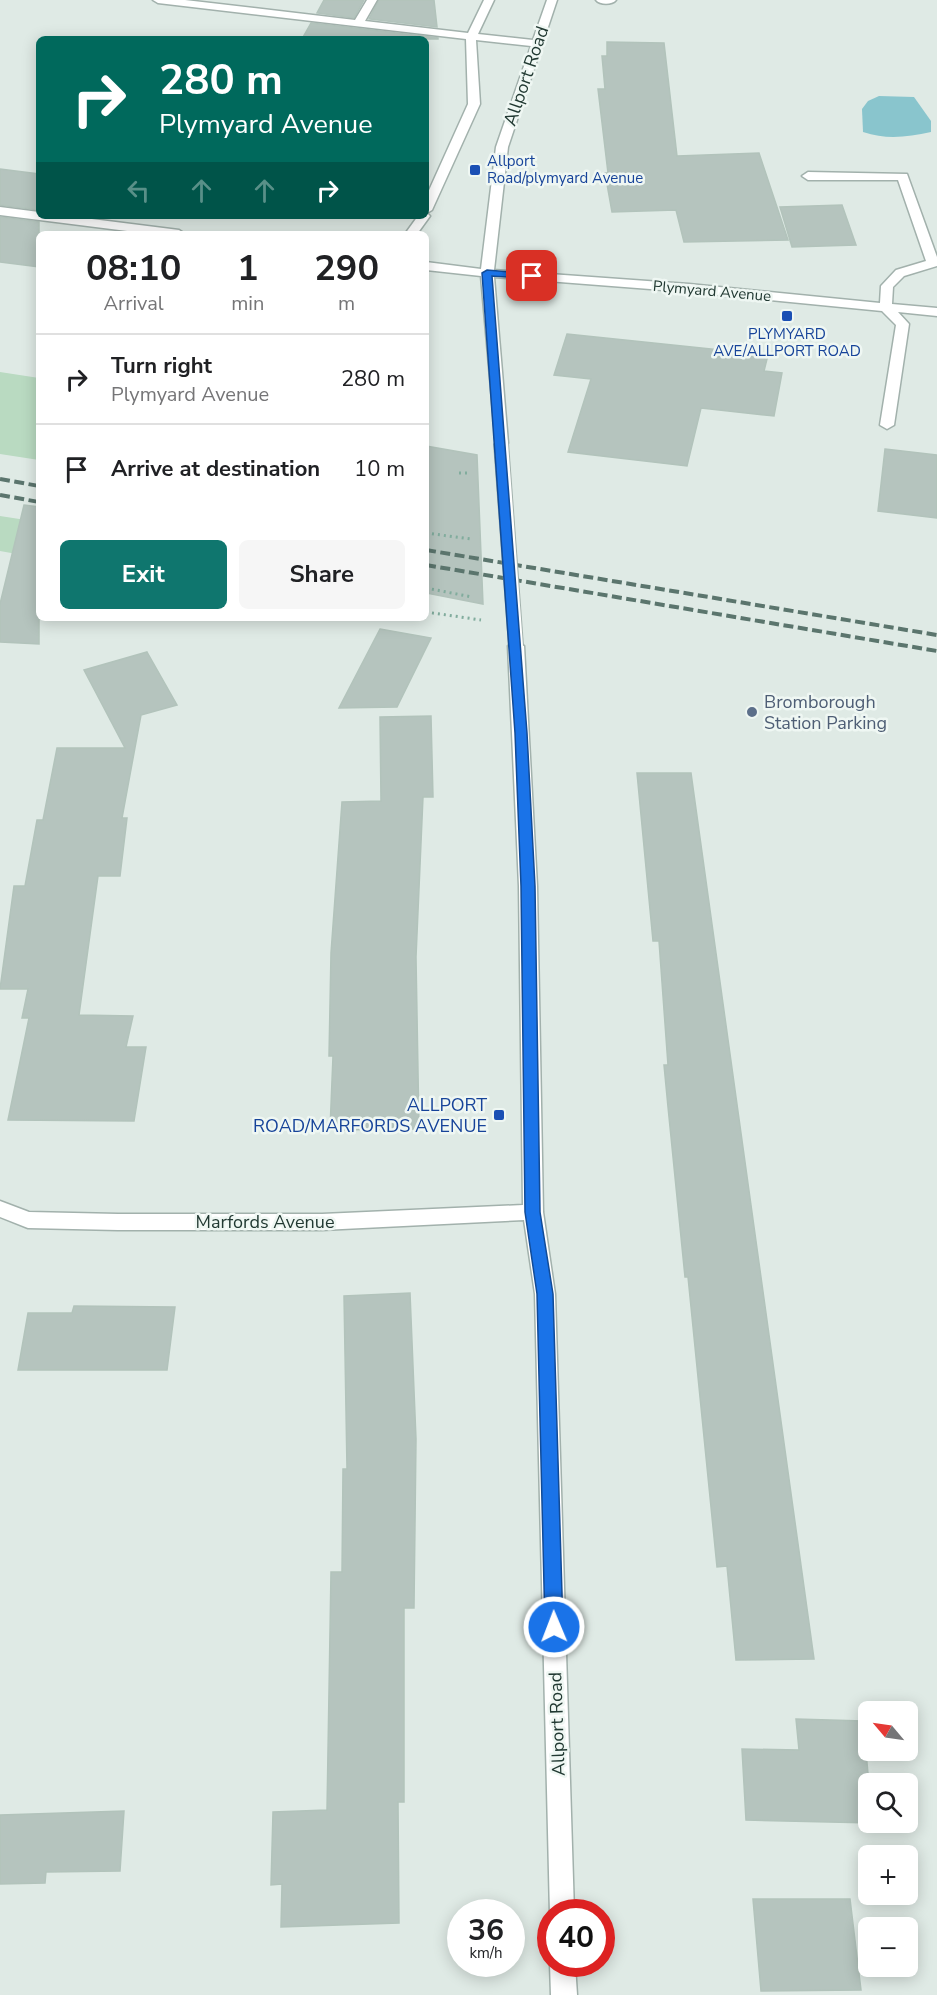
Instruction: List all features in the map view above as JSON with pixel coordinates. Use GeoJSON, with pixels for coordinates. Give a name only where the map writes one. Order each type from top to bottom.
{"type":"FeatureCollection","features":[{"type":"Feature","properties":{"kind":"street"},"geometry":{"type":"LineString","coordinates":[[158,0],[191,2],[538,44]]}},
{"type":"Feature","properties":{"kind":"street"},"geometry":{"type":"LineString","coordinates":[[359,22],[372,0]]}},
{"type":"Feature","properties":{"kind":"street"},"geometry":{"type":"LineString","coordinates":[[429,203],[474,104],[471,37],[489,0]]}},
{"type":"Feature","properties":{"kind":"street","name":"Allport Road"},"geometry":{"type":"LineString","coordinates":[[552,0],[502,147],[487,273],[516,646],[528,886],[533,1212],[545,1294],[562,1899]]}},
{"type":"Feature","properties":{"kind":"street"},"geometry":{"type":"LineString","coordinates":[[601,0],[611,0]]}},
{"type":"Feature","properties":{"kind":"street"},"geometry":{"type":"LineString","coordinates":[[808,176],[903,176],[933,263],[900,273],[887,286],[886,307],[903,324],[886,425]]}},
{"type":"Feature","properties":{"kind":"street"},"geometry":{"type":"LineString","coordinates":[[0,211],[36,216]]}},
{"type":"Feature","properties":{"kind":"street"},"geometry":{"type":"LineString","coordinates":[[63,219],[156,231]]}},
{"type":"Feature","properties":{"kind":"street","name":"Plymyard Avenue"},"geometry":{"type":"LineString","coordinates":[[429,266],[937,312]]}},
{"type":"Feature","properties":{"kind":"street","name":"Marfords Avenue"},"geometry":{"type":"LineString","coordinates":[[0,1209],[28,1220],[118,1222],[322,1222],[533,1212]]}},
{"type":"Feature","properties":{"kind":"street"},"geometry":{"type":"LineString","coordinates":[[563,1977],[564,1995]]}},
{"type":"Feature","properties":{"kind":"path"},"geometry":{"type":"LineString","coordinates":[[429,533],[471,539]]}},
{"type":"Feature","properties":{"kind":"path"},"geometry":{"type":"LineString","coordinates":[[429,589],[472,597]]}},
{"type":"Feature","properties":{"kind":"path"},"geometry":{"type":"LineString","coordinates":[[429,613],[467,619]]}},
{"type":"Feature","properties":{"kind":"green space"},"geometry":{"type":"Polygon","coordinates":[[[0,372],[36,378],[36,460],[0,454],[0,372]]]}},
{"type":"Feature","properties":{"kind":"green space"},"geometry":{"type":"Polygon","coordinates":[[[0,516],[36,522],[36,557],[0,551],[0,516]]]}},
{"type":"Feature","properties":{"kind":"water"},"geometry":{"type":"Polygon","coordinates":[[[879,96],[914,97],[931,121],[931,132],[897,137],[863,132],[862,109],[868,101],[879,96]]]}},
{"type":"Feature","properties":{"kind":"building"},"geometry":{"type":"Polygon","coordinates":[[[324,0],[364,0],[354,18],[317,13],[324,0]]]}},
{"type":"Feature","properties":{"kind":"building"},"geometry":{"type":"Polygon","coordinates":[[[379,0],[434,0],[437,27],[369,19],[379,0]]]}},
{"type":"Feature","properties":{"kind":"building"},"geometry":{"type":"Polygon","coordinates":[[[311,23],[421,36],[304,36],[311,23]]]}},
{"type":"Feature","properties":{"kind":"building"},"geometry":{"type":"Polygon","coordinates":[[[607,42],[664,43],[677,156],[759,153],[788,240],[684,242],[676,210],[612,212],[605,173],[608,173],[598,89],[605,89],[602,56],[607,56],[607,42]]]}},
{"type":"Feature","properties":{"kind":"building"},"geometry":{"type":"Polygon","coordinates":[[[0,169],[36,174],[36,210],[0,205],[0,169]]]}},
{"type":"Feature","properties":{"kind":"building"},"geometry":{"type":"Polygon","coordinates":[[[842,205],[856,245],[792,247],[780,207],[842,205]]]}},
{"type":"Feature","properties":{"kind":"building"},"geometry":{"type":"Polygon","coordinates":[[[0,217],[39,222],[39,231],[36,231],[36,267],[0,262],[0,217]]]}},
{"type":"Feature","properties":{"kind":"building"},"geometry":{"type":"Polygon","coordinates":[[[567,334],[768,355],[764,371],[782,373],[774,416],[701,408],[687,466],[568,452],[591,379],[554,375],[567,334]]]}},
{"type":"Feature","properties":{"kind":"building"},"geometry":{"type":"Polygon","coordinates":[[[429,447],[477,455],[483,604],[429,594],[429,447]]]}},
{"type":"Feature","properties":{"kind":"building"},"geometry":{"type":"Polygon","coordinates":[[[885,449],[937,455],[937,518],[878,511],[885,449]]]}},
{"type":"Feature","properties":{"kind":"building"},"geometry":{"type":"Polygon","coordinates":[[[24,505],[36,507],[36,621],[39,621],[39,644],[0,642],[0,604],[24,505]]]}},
{"type":"Feature","properties":{"kind":"building"},"geometry":{"type":"Polygon","coordinates":[[[380,629],[431,638],[397,707],[339,708],[380,629]]]}},
{"type":"Feature","properties":{"kind":"building"},"geometry":{"type":"Polygon","coordinates":[[[147,652],[177,705],[141,715],[122,818],[127,818],[120,876],[98,876],[79,1015],[133,1016],[126,1047],[146,1047],[134,1121],[8,1120],[29,1018],[22,1018],[28,989],[0,989],[14,886],[25,886],[37,820],[43,820],[57,748],[125,748],[84,670],[147,652]]]}},
{"type":"Feature","properties":{"kind":"building"},"geometry":{"type":"Polygon","coordinates":[[[431,716],[433,797],[423,797],[416,957],[419,1129],[330,1130],[333,1056],[329,1056],[331,953],[342,802],[381,801],[380,717],[431,716]]]}},
{"type":"Feature","properties":{"kind":"building"},"geometry":{"type":"Polygon","coordinates":[[[637,773],[691,773],[814,1659],[736,1660],[727,1566],[717,1567],[664,1065],[668,1065],[659,941],[653,941],[637,773]]]}},
{"type":"Feature","properties":{"kind":"building"},"geometry":{"type":"Polygon","coordinates":[[[410,1293],[416,1439],[414,1608],[404,1608],[404,1802],[398,1802],[399,1923],[281,1927],[282,1884],[271,1885],[273,1812],[327,1810],[331,1572],[342,1572],[343,1469],[347,1469],[344,1296],[410,1293]]]}},
{"type":"Feature","properties":{"kind":"building"},"geometry":{"type":"Polygon","coordinates":[[[74,1306],[175,1307],[167,1370],[18,1370],[28,1313],[72,1313],[74,1306]]]}},
{"type":"Feature","properties":{"kind":"building"},"geometry":{"type":"Polygon","coordinates":[[[796,1719],[858,1721],[858,1761],[867,1761],[868,1773],[858,1773],[858,1823],[746,1820],[742,1749],[799,1750],[796,1719]]]}},
{"type":"Feature","properties":{"kind":"building"},"geometry":{"type":"Polygon","coordinates":[[[124,1811],[120,1871],[46,1872],[45,1883],[0,1884],[0,1815],[124,1811]]]}},
{"type":"Feature","properties":{"kind":"building"},"geometry":{"type":"Polygon","coordinates":[[[753,1899],[850,1899],[861,1990],[761,1991],[753,1899]]]}},
{"type":"Feature","properties":{"kind":"railway"},"geometry":{"type":"LineString","coordinates":[[0,479],[36,485]]}},
{"type":"Feature","properties":{"kind":"railway"},"geometry":{"type":"LineString","coordinates":[[0,495],[36,501]]}},
{"type":"Feature","properties":{"kind":"railway"},"geometry":{"type":"LineString","coordinates":[[429,550],[937,635]]}},
{"type":"Feature","properties":{"kind":"railway"},"geometry":{"type":"LineString","coordinates":[[429,566],[937,651]]}},
{"type":"Feature","properties":{"kind":"place","name":"Allport Road/plymyard Avenue"},"geometry":{"type":"Point","coordinates":[475,170]}},
{"type":"Feature","properties":{"kind":"place","name":"PLYMYARD AVE/ALLPORT ROAD"},"geometry":{"type":"Point","coordinates":[787,316]}},
{"type":"Feature","properties":{"kind":"place","name":"Bromborough Station Parking"},"geometry":{"type":"Point","coordinates":[752,712]}},
{"type":"Feature","properties":{"kind":"place","name":"ALLPORT ROAD/MARFORDS AVENUE"},"geometry":{"type":"Point","coordinates":[499,1115]}},
{"type":"Feature","properties":{"kind":"route"},"geometry":{"type":"LineString","coordinates":[[532,276],[487,273],[521,733],[528,886],[533,1212],[545,1294],[554,1627]]}}]}
